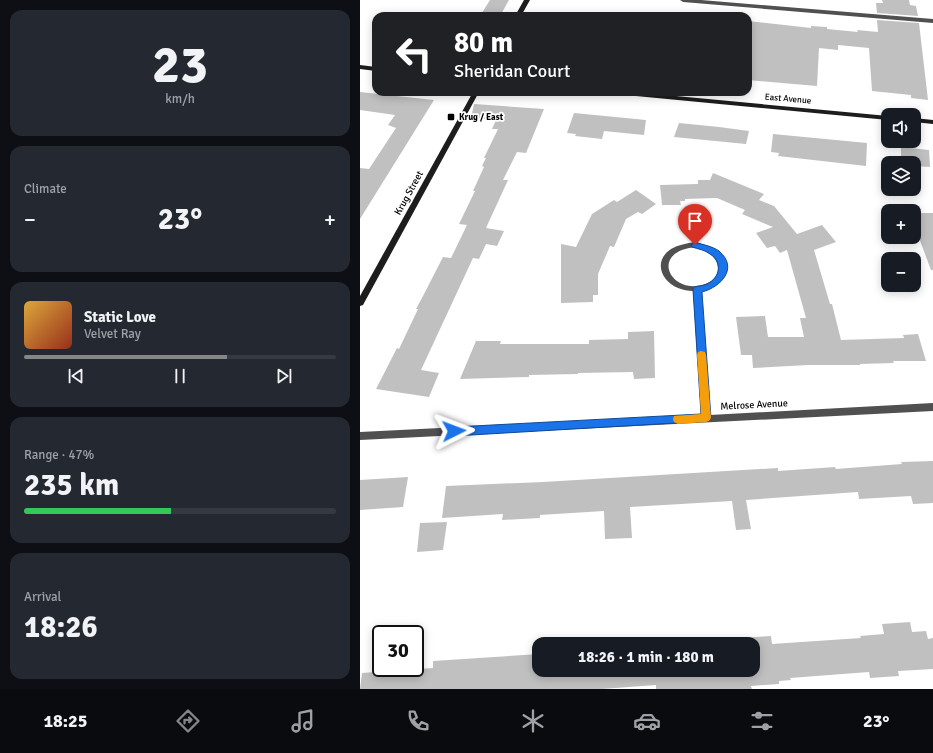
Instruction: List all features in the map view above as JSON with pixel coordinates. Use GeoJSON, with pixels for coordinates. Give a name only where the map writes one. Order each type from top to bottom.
{"type":"FeatureCollection","features":[{"type":"Feature","properties":{"kind":"street"},"geometry":{"type":"LineString","coordinates":[[520,12],[527,0]]}},
{"type":"Feature","properties":{"kind":"street"},"geometry":{"type":"LineString","coordinates":[[683,0],[933,21]]}},
{"type":"Feature","properties":{"kind":"street"},"geometry":{"type":"LineString","coordinates":[[360,67],[372,68]]}},
{"type":"Feature","properties":{"kind":"street","name":"Krug Street"},"geometry":{"type":"LineString","coordinates":[[360,303],[474,96]]}},
{"type":"Feature","properties":{"kind":"street","name":"East Avenue"},"geometry":{"type":"LineString","coordinates":[[657,96],[881,117]]}},
{"type":"Feature","properties":{"kind":"street"},"geometry":{"type":"LineString","coordinates":[[921,121],[933,122]]}},
{"type":"Feature","properties":{"kind":"street"},"geometry":{"type":"LineString","coordinates":[[685,246],[702,246],[717,254],[722,261],[723,270],[718,281],[710,287],[697,290],[682,288],[671,281],[664,272],[665,261],[668,255],[675,250],[685,246]]}},
{"type":"Feature","properties":{"kind":"street"},"geometry":{"type":"LineString","coordinates":[[697,290],[706,418]]}},
{"type":"Feature","properties":{"kind":"street","name":"Melrose Avenue"},"geometry":{"type":"LineString","coordinates":[[360,436],[933,407]]}},
{"type":"Feature","properties":{"kind":"building"},"geometry":{"type":"Polygon","coordinates":[[[490,0],[509,0],[502,12],[482,12],[490,0]]]}},
{"type":"Feature","properties":{"kind":"building"},"geometry":{"type":"Polygon","coordinates":[[[882,0],[909,0],[910,5],[916,6],[918,16],[877,13],[876,3],[883,3],[882,0]]]}},
{"type":"Feature","properties":{"kind":"building"},"geometry":{"type":"Polygon","coordinates":[[[877,20],[919,23],[928,100],[911,98],[911,95],[872,91],[869,48],[838,45],[838,50],[819,48],[817,86],[752,80],[752,21],[811,28],[811,26],[827,27],[827,29],[858,32],[857,30],[878,32],[877,20]]]}},
{"type":"Feature","properties":{"kind":"building"},"geometry":{"type":"Polygon","coordinates":[[[360,92],[372,93],[372,96],[397,96],[434,100],[360,219],[360,168],[369,169],[396,128],[388,125],[395,115],[360,110],[360,92]]]}},
{"type":"Feature","properties":{"kind":"building"},"geometry":{"type":"Polygon","coordinates":[[[474,104],[544,109],[526,153],[517,152],[503,180],[508,180],[486,228],[504,231],[497,246],[486,244],[479,259],[473,258],[421,370],[439,373],[429,397],[376,389],[397,348],[399,349],[418,309],[416,309],[443,257],[451,258],[467,225],[459,224],[475,191],[473,191],[484,167],[482,166],[486,158],[484,158],[498,129],[492,129],[496,120],[471,118],[474,104]]]}},
{"type":"Feature","properties":{"kind":"building"},"geometry":{"type":"Polygon","coordinates":[[[574,113],[646,120],[644,135],[604,131],[602,139],[575,136],[576,134],[567,133],[574,113]]]}},
{"type":"Feature","properties":{"kind":"building"},"geometry":{"type":"Polygon","coordinates":[[[679,123],[749,131],[746,144],[674,137],[679,123]]]}},
{"type":"Feature","properties":{"kind":"building"},"geometry":{"type":"Polygon","coordinates":[[[773,134],[867,143],[866,166],[778,156],[779,153],[771,152],[773,134]]]}},
{"type":"Feature","properties":{"kind":"building"},"geometry":{"type":"Polygon","coordinates":[[[901,148],[929,150],[930,167],[921,166],[921,156],[901,156],[901,148]]]}},
{"type":"Feature","properties":{"kind":"building"},"geometry":{"type":"Polygon","coordinates":[[[713,173],[764,194],[759,200],[774,206],[797,234],[822,225],[836,242],[814,250],[830,304],[832,304],[841,340],[904,338],[903,335],[918,334],[926,361],[893,361],[894,363],[860,365],[808,365],[753,368],[752,355],[741,355],[736,317],[765,316],[768,337],[804,337],[800,318],[806,318],[787,250],[780,253],[775,246],[767,248],[756,233],[773,227],[742,214],[745,210],[717,198],[685,199],[685,201],[680,201],[681,205],[662,205],[660,185],[698,184],[698,180],[710,180],[713,173]]]}},
{"type":"Feature","properties":{"kind":"building"},"geometry":{"type":"Polygon","coordinates":[[[636,190],[656,204],[642,214],[638,212],[626,219],[614,247],[610,246],[598,274],[598,295],[593,295],[593,302],[561,303],[561,244],[576,247],[592,214],[614,200],[617,202],[636,190]]]}},
{"type":"Feature","properties":{"kind":"building"},"geometry":{"type":"Polygon","coordinates":[[[921,213],[933,213],[933,270],[931,270],[921,243],[921,213]]]}},
{"type":"Feature","properties":{"kind":"building"},"geometry":{"type":"Polygon","coordinates":[[[654,331],[655,378],[634,379],[633,372],[578,373],[529,375],[529,377],[460,379],[476,341],[501,341],[500,344],[589,344],[589,340],[628,339],[628,332],[654,331]]]}},
{"type":"Feature","properties":{"kind":"building"},"geometry":{"type":"Polygon","coordinates":[[[933,461],[933,503],[913,504],[911,496],[859,499],[858,492],[746,500],[751,529],[736,530],[732,501],[630,507],[632,538],[605,539],[604,511],[540,515],[540,518],[502,520],[503,514],[442,518],[446,486],[543,482],[778,468],[778,471],[835,467],[836,469],[902,464],[901,462],[933,461]]]}},
{"type":"Feature","properties":{"kind":"building"},"geometry":{"type":"Polygon","coordinates":[[[408,477],[403,507],[360,510],[360,480],[408,477]]]}},
{"type":"Feature","properties":{"kind":"building"},"geometry":{"type":"Polygon","coordinates":[[[447,522],[443,550],[417,552],[420,523],[447,522]]]}},
{"type":"Feature","properties":{"kind":"building"},"geometry":{"type":"Polygon","coordinates":[[[910,622],[912,632],[926,631],[928,639],[933,638],[933,669],[898,671],[899,676],[870,678],[869,672],[790,678],[791,680],[779,681],[779,684],[751,686],[752,689],[656,689],[656,685],[602,689],[360,689],[362,673],[372,672],[372,677],[424,677],[424,669],[433,668],[433,661],[532,654],[532,677],[760,677],[760,637],[754,637],[771,636],[772,644],[861,638],[860,636],[884,634],[882,624],[910,622]]]}},
{"type":"Feature","properties":{"kind":"slow traffic"},"geometry":{"type":"LineString","coordinates":[[678,419],[706,418],[701,355]]}},
{"type":"Feature","properties":{"kind":"place","name":"Krug / East"},"geometry":{"type":"Point","coordinates":[451,117]}},
{"type":"Feature","properties":{"kind":"route"},"geometry":{"type":"LineString","coordinates":[[454,431],[706,418],[697,290],[710,287],[718,281],[723,270],[722,261],[717,254],[702,246],[695,245]]}}]}
